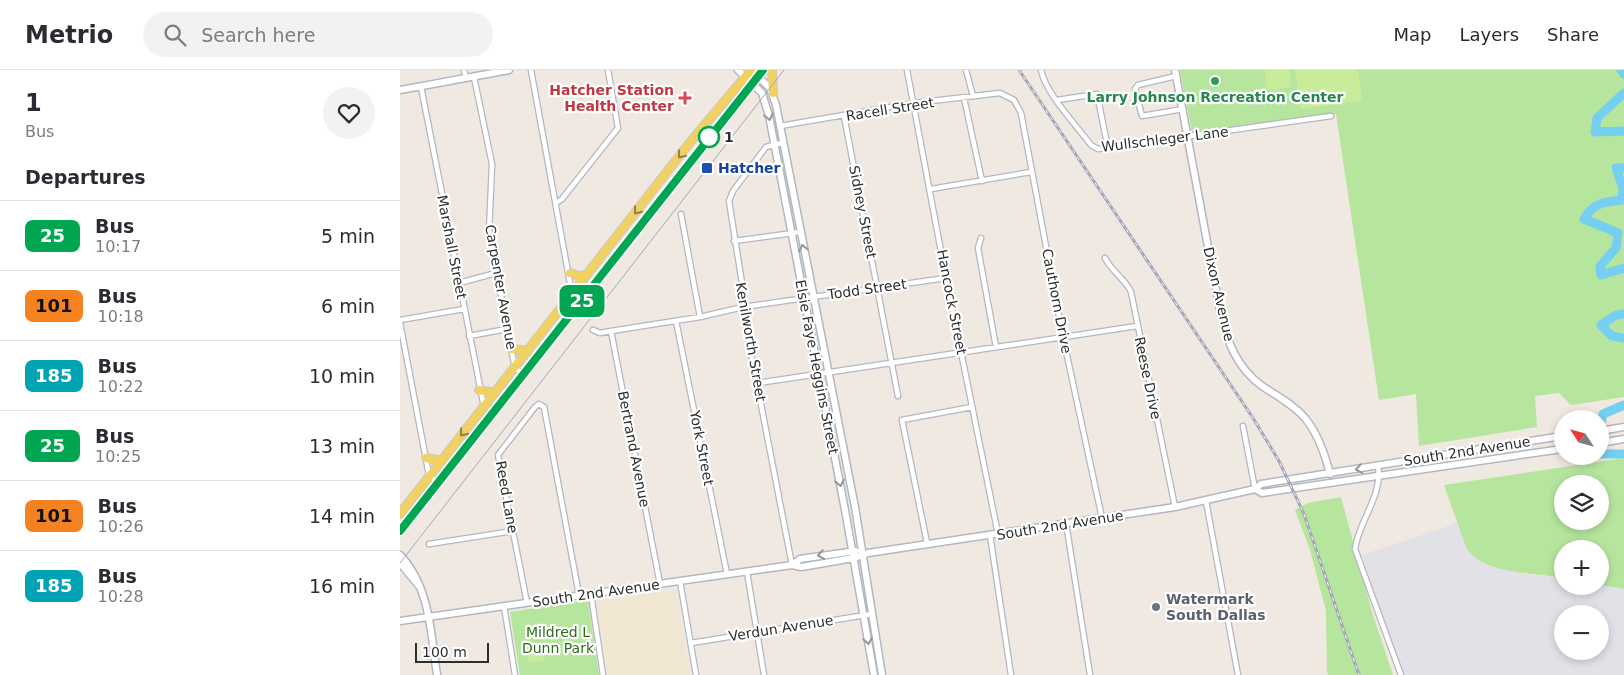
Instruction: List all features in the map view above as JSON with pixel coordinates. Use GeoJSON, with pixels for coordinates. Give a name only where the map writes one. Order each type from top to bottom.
{"type":"FeatureCollection","features":[{"type":"Feature","properties":{"kind":"main road"},"geometry":{"type":"LineString","coordinates":[[400,91],[509,70]]}},
{"type":"Feature","properties":{"kind":"main road","name":"Elsie Faye Heggins Street"},"geometry":{"type":"LineString","coordinates":[[738,70],[764,96],[845,510],[874,675]]}},
{"type":"Feature","properties":{"kind":"main road"},"geometry":{"type":"LineString","coordinates":[[400,514],[667,172],[751,70]]}},
{"type":"Feature","properties":{"kind":"main road","name":"Elsie Faye Heggins Street"},"geometry":{"type":"LineString","coordinates":[[751,70],[760,73],[773,93],[855,508],[882,675]]}},
{"type":"Feature","properties":{"kind":"main road"},"geometry":{"type":"LineString","coordinates":[[772,70],[773,93]]}},
{"type":"Feature","properties":{"kind":"main road"},"geometry":{"type":"LineString","coordinates":[[400,531],[760,73]]}},
{"type":"Feature","properties":{"kind":"main road","name":"Dixon Avenue"},"geometry":{"type":"LineString","coordinates":[[1176,73],[1220,311],[1228,343],[1241,366],[1251,377],[1294,407],[1306,420],[1321,446],[1330,474]]}},
{"type":"Feature","properties":{"kind":"main road"},"geometry":{"type":"LineString","coordinates":[[666,192],[670,180],[667,172]]}},
{"type":"Feature","properties":{"kind":"main road"},"geometry":{"type":"LineString","coordinates":[[570,273],[579,276],[587,275]]}},
{"type":"Feature","properties":{"kind":"main road"},"geometry":{"type":"LineString","coordinates":[[511,349],[528,351]]}},
{"type":"Feature","properties":{"kind":"main road"},"geometry":{"type":"LineString","coordinates":[[479,390],[495,393]]}},
{"type":"Feature","properties":{"kind":"main road"},"geometry":{"type":"LineString","coordinates":[[1609,429],[1624,427]]}},
{"type":"Feature","properties":{"kind":"main road","name":"South 2nd Avenue"},"geometry":{"type":"LineString","coordinates":[[400,621],[792,565],[802,567],[854,558],[863,554],[1175,507],[1255,489],[1261,484],[1554,437]]}},
{"type":"Feature","properties":{"kind":"main road"},"geometry":{"type":"LineString","coordinates":[[1550,438],[1552,450]]}},
{"type":"Feature","properties":{"kind":"main road"},"geometry":{"type":"LineString","coordinates":[[1609,441],[1624,439]]}},
{"type":"Feature","properties":{"kind":"main road","name":"South 2nd Avenue"},"geometry":{"type":"LineString","coordinates":[[1255,489],[1262,493],[1552,450]]}},
{"type":"Feature","properties":{"kind":"main road"},"geometry":{"type":"LineString","coordinates":[[426,458],[442,461]]}},
{"type":"Feature","properties":{"kind":"main road"},"geometry":{"type":"LineString","coordinates":[[845,510],[855,508]]}},
{"type":"Feature","properties":{"kind":"main road","name":"South 2nd Avenue"},"geometry":{"type":"LineString","coordinates":[[792,565],[800,559],[852,550],[863,554]]}},
{"type":"Feature","properties":{"kind":"main road"},"geometry":{"type":"LineString","coordinates":[[400,556],[413,571],[420,587],[428,618],[437,675]]}},
{"type":"Feature","properties":{"kind":"main road"},"geometry":{"type":"LineString","coordinates":[[400,563],[420,587]]}},
{"type":"Feature","properties":{"kind":"street"},"geometry":{"type":"LineString","coordinates":[[464,70],[466,78]]}},
{"type":"Feature","properties":{"kind":"street"},"geometry":{"type":"LineString","coordinates":[[531,70],[570,273],[572,294],[580,303]]}},
{"type":"Feature","properties":{"kind":"street"},"geometry":{"type":"LineString","coordinates":[[556,203],[562,199],[618,128],[608,70]]}},
{"type":"Feature","properties":{"kind":"street","name":"Hancock Street"},"geometry":{"type":"LineString","coordinates":[[907,70],[931,189],[946,278],[998,534]]}},
{"type":"Feature","properties":{"kind":"street"},"geometry":{"type":"LineString","coordinates":[[966,70],[973,96]]}},
{"type":"Feature","properties":{"kind":"street","name":"Wullschleger Lane"},"geometry":{"type":"LineString","coordinates":[[1041,70],[1043,80],[1057,100],[1092,146],[1098,149],[1331,116]]}},
{"type":"Feature","properties":{"kind":"street"},"geometry":{"type":"LineString","coordinates":[[1176,73],[1138,85],[1135,89],[1142,116],[1183,110]]}},
{"type":"Feature","properties":{"kind":"street","name":"Carpenter Avenue"},"geometry":{"type":"LineString","coordinates":[[474,76],[492,164],[492,190],[488,216],[496,273],[515,368],[524,375]]}},
{"type":"Feature","properties":{"kind":"street","name":"Marshall Street"},"geometry":{"type":"LineString","coordinates":[[421,87],[484,408]]}},
{"type":"Feature","properties":{"kind":"street","name":"Racell Street"},"geometry":{"type":"LineString","coordinates":[[780,126],[914,103],[1000,93]]}},
{"type":"Feature","properties":{"kind":"street","name":"Cauthorn Drive"},"geometry":{"type":"LineString","coordinates":[[1000,93],[1014,100],[1022,113],[1031,172],[1063,338],[1102,518]]}},
{"type":"Feature","properties":{"kind":"street"},"geometry":{"type":"LineString","coordinates":[[1057,100],[1097,94],[1108,148]]}},
{"type":"Feature","properties":{"kind":"street"},"geometry":{"type":"LineString","coordinates":[[964,98],[982,181]]}},
{"type":"Feature","properties":{"kind":"street","name":"Sidney Street"},"geometry":{"type":"LineString","coordinates":[[844,116],[898,396]]}},
{"type":"Feature","properties":{"kind":"street","name":"Kenilworth Street"},"geometry":{"type":"LineString","coordinates":[[782,143],[766,147],[730,196],[728,208],[744,307],[792,565]]}},
{"type":"Feature","properties":{"kind":"street"},"geometry":{"type":"LineString","coordinates":[[931,189],[1031,172]]}},
{"type":"Feature","properties":{"kind":"street"},"geometry":{"type":"LineString","coordinates":[[681,214],[700,317]]}},
{"type":"Feature","properties":{"kind":"street"},"geometry":{"type":"LineString","coordinates":[[734,241],[800,232]]}},
{"type":"Feature","properties":{"kind":"street"},"geometry":{"type":"LineString","coordinates":[[981,238],[978,248],[996,346]]}},
{"type":"Feature","properties":{"kind":"street","name":"Reese Drive"},"geometry":{"type":"LineString","coordinates":[[1105,258],[1113,272],[1129,286],[1175,507]]}},
{"type":"Feature","properties":{"kind":"street"},"geometry":{"type":"LineString","coordinates":[[459,282],[496,273]]}},
{"type":"Feature","properties":{"kind":"street","name":"Todd Street"},"geometry":{"type":"LineString","coordinates":[[611,331],[700,317],[744,307],[946,278]]}},
{"type":"Feature","properties":{"kind":"street"},"geometry":{"type":"LineString","coordinates":[[438,483],[430,476],[400,322],[464,309]]}},
{"type":"Feature","properties":{"kind":"street","name":"York Street"},"geometry":{"type":"LineString","coordinates":[[676,321],[727,574]]}},
{"type":"Feature","properties":{"kind":"street"},"geometry":{"type":"LineString","coordinates":[[758,383],[1137,326]]}},
{"type":"Feature","properties":{"kind":"street"},"geometry":{"type":"LineString","coordinates":[[469,336],[507,329]]}},
{"type":"Feature","properties":{"kind":"street"},"geometry":{"type":"LineString","coordinates":[[593,330],[600,333],[611,331]]}},
{"type":"Feature","properties":{"kind":"street","name":"Bertrand Avenue"},"geometry":{"type":"LineString","coordinates":[[611,331],[660,584]]}},
{"type":"Feature","properties":{"kind":"street","name":"Reed Lane"},"geometry":{"type":"LineString","coordinates":[[527,603],[498,455],[539,404],[544,408],[579,595]]}},
{"type":"Feature","properties":{"kind":"street"},"geometry":{"type":"LineString","coordinates":[[927,544],[902,420],[972,407]]}},
{"type":"Feature","properties":{"kind":"street"},"geometry":{"type":"LineString","coordinates":[[1243,426],[1255,489]]}},
{"type":"Feature","properties":{"kind":"street"},"geometry":{"type":"LineString","coordinates":[[1378,466],[1380,476],[1371,505],[1357,536],[1355,549],[1401,675]]}},
{"type":"Feature","properties":{"kind":"street","name":"Dixon Avenue"},"geometry":{"type":"LineString","coordinates":[[1330,474],[1332,482]]}},
{"type":"Feature","properties":{"kind":"street"},"geometry":{"type":"LineString","coordinates":[[1206,501],[1238,675]]}},
{"type":"Feature","properties":{"kind":"street"},"geometry":{"type":"LineString","coordinates":[[1066,523],[1090,675]]}},
{"type":"Feature","properties":{"kind":"street"},"geometry":{"type":"LineString","coordinates":[[430,544],[513,531]]}},
{"type":"Feature","properties":{"kind":"street"},"geometry":{"type":"LineString","coordinates":[[990,535],[1011,675]]}},
{"type":"Feature","properties":{"kind":"street"},"geometry":{"type":"LineString","coordinates":[[747,572],[764,675]]}},
{"type":"Feature","properties":{"kind":"street"},"geometry":{"type":"LineString","coordinates":[[680,581],[696,675]]}},
{"type":"Feature","properties":{"kind":"street"},"geometry":{"type":"LineString","coordinates":[[590,594],[603,675]]}},
{"type":"Feature","properties":{"kind":"street"},"geometry":{"type":"LineString","coordinates":[[504,606],[515,675]]}},
{"type":"Feature","properties":{"kind":"street","name":"Verdun Avenue"},"geometry":{"type":"LineString","coordinates":[[691,643],[872,614]]}},
{"type":"Feature","properties":{"kind":"shaded area"},"geometry":{"type":"Polygon","coordinates":[[[1457,523],[1470,553],[1483,563],[1523,574],[1554,577],[1554,595],[1609,595],[1609,586],[1624,589],[1624,675],[1402,675],[1362,555],[1457,523]]]}},
{"type":"Feature","properties":{"kind":"shaded area"},"geometry":{"type":"Polygon","coordinates":[[[676,590],[690,675],[608,675],[598,601],[676,590]]]}},
{"type":"Feature","properties":{"kind":"green space"},"geometry":{"type":"Polygon","coordinates":[[[1180,70],[1624,70],[1624,397],[1571,405],[1559,393],[1535,396],[1537,427],[1419,446],[1416,394],[1379,400],[1336,114],[1192,133],[1180,70]]]}},
{"type":"Feature","properties":{"kind":"green space"},"geometry":{"type":"Polygon","coordinates":[[[1265,70],[1289,70],[1291,87],[1267,90],[1265,70]]]}},
{"type":"Feature","properties":{"kind":"green space"},"geometry":{"type":"Polygon","coordinates":[[[1295,70],[1358,70],[1362,101],[1301,109],[1295,70]]]}},
{"type":"Feature","properties":{"kind":"green space"},"geometry":{"type":"Polygon","coordinates":[[[1624,458],[1624,589],[1609,586],[1609,540],[1554,540],[1554,577],[1496,568],[1474,556],[1466,547],[1444,485],[1577,465],[1609,465],[1609,460],[1624,458]]]}},
{"type":"Feature","properties":{"kind":"green space"},"geometry":{"type":"Polygon","coordinates":[[[1341,497],[1372,612],[1393,675],[1328,675],[1327,672],[1326,611],[1310,550],[1295,510],[1308,503],[1341,497]]]}},
{"type":"Feature","properties":{"kind":"green space","name":"Mildred L Dunn Park"},"geometry":{"type":"Polygon","coordinates":[[[588,600],[599,675],[520,675],[510,612],[588,600]]]}},
{"type":"Feature","properties":{"kind":"green space"},"geometry":{"type":"Polygon","coordinates":[[[543,645],[544,661],[528,662],[527,646],[543,645]]]}},
{"type":"Feature","properties":{"kind":"waterway"},"geometry":{"type":"LineString","coordinates":[[1621,70],[1624,74]]}},
{"type":"Feature","properties":{"kind":"waterway"},"geometry":{"type":"LineString","coordinates":[[1624,93],[1597,118],[1595,132],[1624,131]]}},
{"type":"Feature","properties":{"kind":"waterway"},"geometry":{"type":"LineString","coordinates":[[1624,168],[1616,168],[1623,188],[1622,200],[1595,206],[1584,219],[1618,233],[1616,248],[1600,266],[1601,275],[1624,268]]}},
{"type":"Feature","properties":{"kind":"waterway"},"geometry":{"type":"LineString","coordinates":[[1624,314],[1616,315],[1601,325],[1612,336],[1624,338]]}},
{"type":"Feature","properties":{"kind":"waterway"},"geometry":{"type":"LineString","coordinates":[[1609,411],[1624,405]]}},
{"type":"Feature","properties":{"kind":"waterway"},"geometry":{"type":"LineString","coordinates":[[1609,454],[1624,454]]}},
{"type":"Feature","properties":{"kind":"tram line"},"geometry":{"type":"LineString","coordinates":[[400,563],[784,70]]}},
{"type":"Feature","properties":{"kind":"railway"},"geometry":{"type":"LineString","coordinates":[[1019,70],[1253,418],[1279,461],[1304,514],[1359,675]]}},
{"type":"Feature","properties":{"kind":"bus line","name":"25"},"geometry":{"type":"LineString","coordinates":[[400,531],[763,70]]}},
{"type":"Feature","properties":{"kind":"place","name":"Larry Johnson Recreation Center"},"geometry":{"type":"Point","coordinates":[1215,81]}},
{"type":"Feature","properties":{"kind":"place","name":"Hatcher Station Health Center"},"geometry":{"type":"Point","coordinates":[685,98]}},
{"type":"Feature","properties":{"kind":"place","name":"1"},"geometry":{"type":"Point","coordinates":[709,137]}},
{"type":"Feature","properties":{"kind":"place","name":"Hatcher"},"geometry":{"type":"Point","coordinates":[707,168]}},
{"type":"Feature","properties":{"kind":"place","name":"Watermark South Dallas"},"geometry":{"type":"Point","coordinates":[1156,607]}}]}
